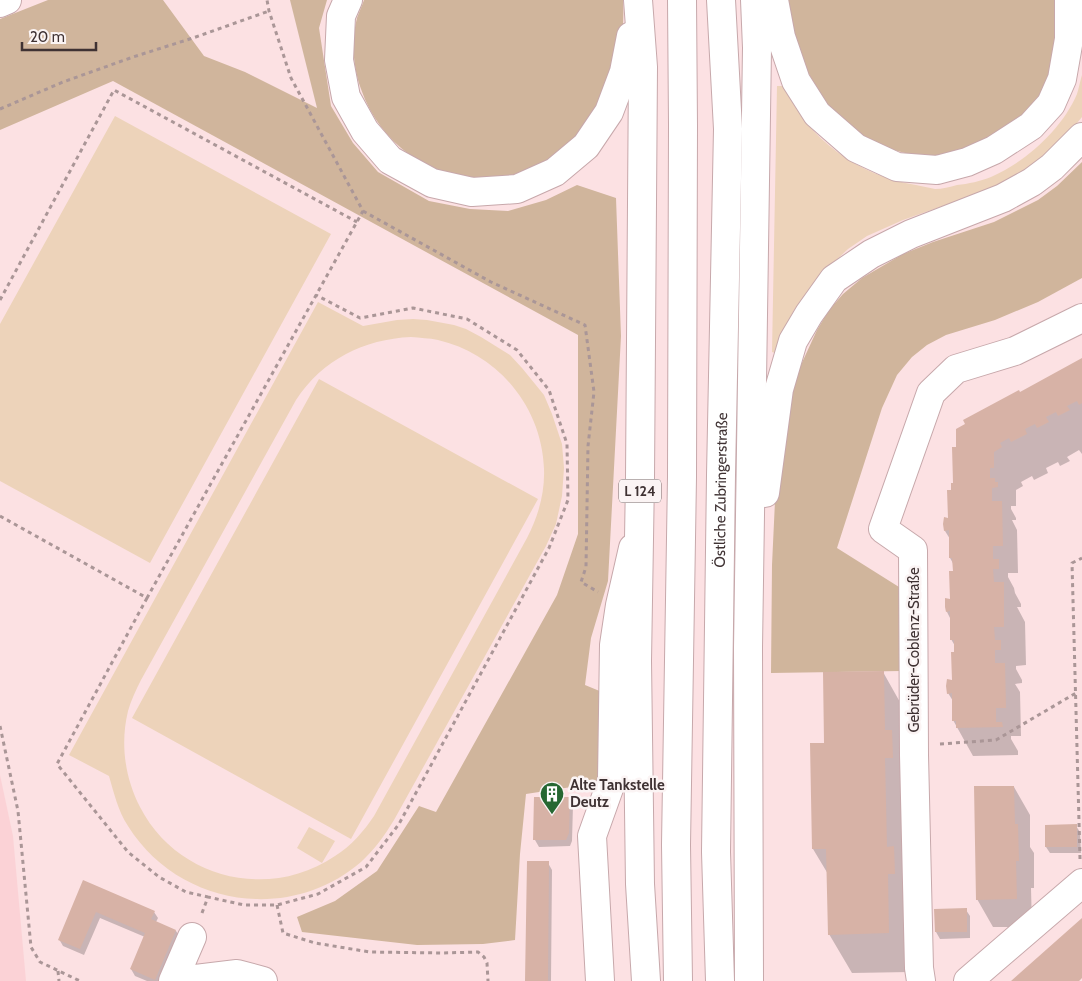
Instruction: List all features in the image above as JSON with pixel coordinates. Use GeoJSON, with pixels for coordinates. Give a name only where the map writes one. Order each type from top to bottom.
{"type":"FeatureCollection","features":[{"type":"Feature","properties":{"kind":"main road"},"geometry":{"type":"LineString","coordinates":[[0,3],[7,0]]}},
{"type":"Feature","properties":{"kind":"main road"},"geometry":{"type":"LineString","coordinates":[[348,0],[341,16],[340,60],[346,97],[365,131],[390,160],[432,183],[472,192],[517,189],[555,172],[586,146],[609,112],[624,72],[637,0]]}},
{"type":"Feature","properties":{"kind":"main road","name":"L 124"},"geometry":{"type":"LineString","coordinates":[[637,0],[643,67],[637,662],[640,884],[646,981]]}},
{"type":"Feature","properties":{"kind":"main road","name":"L 124"},"geometry":{"type":"LineString","coordinates":[[678,981],[676,845],[682,477],[682,0]]}},
{"type":"Feature","properties":{"kind":"main road","name":"Östliche Zubringerstraße"},"geometry":{"type":"LineString","coordinates":[[720,981],[716,852],[728,129],[721,0]]}},
{"type":"Feature","properties":{"kind":"main road"},"geometry":{"type":"LineString","coordinates":[[749,981],[748,648],[756,48],[755,0]]}},
{"type":"Feature","properties":{"kind":"main road"},"geometry":{"type":"LineString","coordinates":[[774,0],[781,37],[796,80],[817,114],[856,148],[888,163],[897,167],[937,170],[968,162],[994,150],[1031,126],[1051,104],[1062,80],[1069,39],[1069,0]]}},
{"type":"Feature","properties":{"kind":"main road"},"geometry":{"type":"LineString","coordinates":[[748,648],[779,389],[793,341],[809,314],[834,279],[870,254],[911,234],[1003,198],[1032,182],[1052,167],[1082,137]]}},
{"type":"Feature","properties":{"kind":"main road","name":"Gebrüder-Coblenz-Straße"},"geometry":{"type":"LineString","coordinates":[[921,981],[914,755],[913,550],[883,529],[931,393],[956,368],[1015,351],[1082,318]]}},
{"type":"Feature","properties":{"kind":"main road"},"geometry":{"type":"LineString","coordinates":[[600,981],[592,836],[612,780],[614,645],[620,605],[639,516]]}},
{"type":"Feature","properties":{"kind":"main road"},"geometry":{"type":"LineString","coordinates":[[968,981],[1081,884]]}},
{"type":"Feature","properties":{"kind":"main road"},"geometry":{"type":"LineString","coordinates":[[173,981],[192,937]]}},
{"type":"Feature","properties":{"kind":"main road"},"geometry":{"type":"LineString","coordinates":[[179,981],[237,974],[264,981]]}},
{"type":"Feature","properties":{"kind":"path"},"geometry":{"type":"LineString","coordinates":[[267,0],[291,78],[363,210],[491,282],[585,325],[594,392],[588,446],[586,567],[581,582]]}},
{"type":"Feature","properties":{"kind":"path"},"geometry":{"type":"LineString","coordinates":[[0,110],[63,82],[269,11]]}},
{"type":"Feature","properties":{"kind":"path"},"geometry":{"type":"LineString","coordinates":[[0,300],[114,90],[357,222]]}},
{"type":"Feature","properties":{"kind":"path"},"geometry":{"type":"LineString","coordinates":[[316,295],[360,318],[413,308],[467,319],[517,350],[549,390],[567,444],[568,500],[549,548],[399,824],[366,867],[318,894],[277,905],[244,905],[186,892],[159,877],[128,852],[56,764],[363,210]]}},
{"type":"Feature","properties":{"kind":"path"},"geometry":{"type":"LineString","coordinates":[[0,516],[147,598]]}},
{"type":"Feature","properties":{"kind":"path"},"geometry":{"type":"LineString","coordinates":[[1081,884],[1072,564],[1082,558]]}},
{"type":"Feature","properties":{"kind":"path"},"geometry":{"type":"LineString","coordinates":[[914,755],[937,744],[996,740],[1076,693]]}},
{"type":"Feature","properties":{"kind":"path"},"geometry":{"type":"LineString","coordinates":[[0,726],[18,811],[31,947],[40,962],[80,981]]}},
{"type":"Feature","properties":{"kind":"path"},"geometry":{"type":"LineString","coordinates":[[192,937],[208,897]]}},
{"type":"Feature","properties":{"kind":"path"},"geometry":{"type":"LineString","coordinates":[[277,905],[283,934],[315,943],[370,952],[478,952],[487,963],[488,981]]}},
{"type":"Feature","properties":{"kind":"path"},"geometry":{"type":"LineString","coordinates":[[57,971],[59,981]]}},
{"type":"Feature","properties":{"kind":"shaded area"},"geometry":{"type":"Polygon","coordinates":[[[48,0],[163,0],[204,56],[245,72],[317,108],[290,0],[327,0],[319,28],[331,106],[353,143],[378,172],[429,201],[470,209],[508,211],[546,200],[577,185],[616,198],[621,336],[608,581],[591,638],[585,685],[602,692],[604,782],[526,794],[515,940],[483,944],[417,945],[302,932],[297,917],[335,901],[377,871],[419,806],[436,812],[557,595],[578,534],[578,335],[113,81],[0,130],[0,19],[48,0]]]}},
{"type":"Feature","properties":{"kind":"shaded area"},"geometry":{"type":"Polygon","coordinates":[[[364,0],[623,0],[623,25],[620,49],[605,96],[582,131],[562,150],[550,159],[522,172],[494,178],[466,177],[439,170],[414,157],[392,139],[374,116],[358,81],[354,54],[355,27],[364,0]]]}},
{"type":"Feature","properties":{"kind":"shaded area"},"geometry":{"type":"Polygon","coordinates":[[[784,0],[1056,0],[1055,64],[1037,101],[1008,131],[945,156],[905,153],[890,149],[860,134],[825,102],[797,53],[784,0]]]}},
{"type":"Feature","properties":{"kind":"shaded area"},"geometry":{"type":"Polygon","coordinates":[[[1082,75],[1082,117],[1058,146],[1016,180],[903,220],[867,236],[848,249],[815,282],[794,310],[775,353],[772,352],[777,86],[784,86],[806,123],[821,138],[855,164],[895,180],[938,189],[991,177],[1017,163],[1030,153],[1042,143],[1062,120],[1077,94],[1082,75]]]}},
{"type":"Feature","properties":{"kind":"shaded area"},"geometry":{"type":"Polygon","coordinates":[[[115,116],[331,234],[150,563],[0,481],[0,324],[115,116]]]}},
{"type":"Feature","properties":{"kind":"shaded area"},"geometry":{"type":"Polygon","coordinates":[[[1082,162],[1082,278],[1038,302],[995,320],[946,335],[927,345],[912,357],[897,375],[882,408],[837,548],[899,587],[901,671],[771,673],[772,565],[775,501],[788,406],[800,367],[817,330],[829,310],[843,294],[862,278],[903,254],[994,222],[1038,200],[1057,186],[1082,162]]]}},
{"type":"Feature","properties":{"kind":"shaded area"},"geometry":{"type":"Polygon","coordinates":[[[318,302],[363,326],[413,319],[454,325],[466,329],[510,355],[544,395],[562,444],[564,468],[562,496],[556,524],[546,546],[394,820],[379,842],[361,862],[332,882],[301,894],[269,899],[236,897],[205,889],[175,874],[149,853],[128,826],[117,802],[109,776],[69,755],[318,302]],[[411,337],[377,342],[346,354],[331,363],[306,386],[296,400],[132,699],[126,723],[124,748],[125,760],[135,796],[156,832],[177,851],[201,866],[227,875],[254,879],[282,877],[309,870],[335,856],[357,838],[374,816],[534,522],[540,505],[544,478],[541,446],[535,425],[513,386],[480,357],[460,347],[438,340],[411,337]]]}},
{"type":"Feature","properties":{"kind":"shaded area"},"geometry":{"type":"Polygon","coordinates":[[[319,379],[538,499],[351,839],[132,718],[319,379]]]}},
{"type":"Feature","properties":{"kind":"shaded area"},"geometry":{"type":"Polygon","coordinates":[[[0,775],[13,836],[26,981],[0,981],[0,775]]]}},
{"type":"Feature","properties":{"kind":"shaded area"},"geometry":{"type":"Polygon","coordinates":[[[309,827],[335,841],[322,863],[297,848],[309,827]]]}},
{"type":"Feature","properties":{"kind":"building"},"geometry":{"type":"Polygon","coordinates":[[[1082,358],[1082,403],[1079,405],[1077,401],[1067,406],[1070,410],[1058,416],[1056,412],[1046,417],[1049,422],[1037,428],[1035,424],[1025,429],[1027,434],[1011,442],[1009,438],[1000,443],[1002,447],[994,452],[994,468],[990,468],[990,478],[995,478],[995,482],[998,482],[998,487],[992,488],[992,501],[1002,501],[1003,546],[993,546],[993,559],[999,559],[999,569],[993,569],[994,582],[1004,582],[1004,627],[994,627],[995,640],[1001,640],[1001,650],[995,650],[995,663],[1005,663],[1006,708],[996,708],[996,722],[1002,722],[1003,727],[956,728],[956,721],[952,721],[952,693],[947,694],[946,686],[947,679],[952,680],[951,652],[954,652],[954,640],[950,640],[950,611],[946,612],[945,598],[950,599],[949,571],[953,571],[952,558],[949,558],[949,530],[944,531],[943,524],[944,517],[948,518],[947,490],[951,490],[951,483],[953,483],[952,447],[956,447],[956,429],[965,424],[963,420],[1019,390],[1020,392],[1082,358]]]}},
{"type":"Feature","properties":{"kind":"building"},"geometry":{"type":"Polygon","coordinates":[[[884,671],[885,730],[892,730],[893,758],[885,758],[887,847],[894,846],[895,874],[888,874],[889,933],[828,935],[826,849],[812,849],[810,743],[824,743],[823,672],[884,671]]]}},
{"type":"Feature","properties":{"kind":"building"},"geometry":{"type":"Polygon","coordinates":[[[974,786],[1014,786],[1015,824],[1018,824],[1019,861],[1016,861],[1017,899],[976,900],[974,786]]]}},
{"type":"Feature","properties":{"kind":"building","name":"Alte Tankstelle Deutz"},"geometry":{"type":"Polygon","coordinates":[[[534,797],[570,797],[569,833],[566,840],[533,840],[534,797]]]}},
{"type":"Feature","properties":{"kind":"building"},"geometry":{"type":"Polygon","coordinates":[[[1077,824],[1077,847],[1045,847],[1045,825],[1077,824]]]}},
{"type":"Feature","properties":{"kind":"building"},"geometry":{"type":"Polygon","coordinates":[[[527,861],[549,861],[548,981],[525,981],[527,861]]]}},
{"type":"Feature","properties":{"kind":"building"},"geometry":{"type":"Polygon","coordinates":[[[83,880],[155,911],[151,919],[176,930],[155,980],[130,969],[145,933],[96,912],[80,949],[58,940],[83,880]]]}},
{"type":"Feature","properties":{"kind":"building"},"geometry":{"type":"Polygon","coordinates":[[[967,908],[967,932],[935,932],[934,909],[967,908]]]}},
{"type":"Feature","properties":{"kind":"building"},"geometry":{"type":"Polygon","coordinates":[[[1082,918],[1082,978],[1079,981],[1011,981],[1082,918]]]}},
{"type":"Feature","properties":{"kind":"place","name":"Alte Tankstelle Deutz"},"geometry":{"type":"Point","coordinates":[552,815]}}]}
